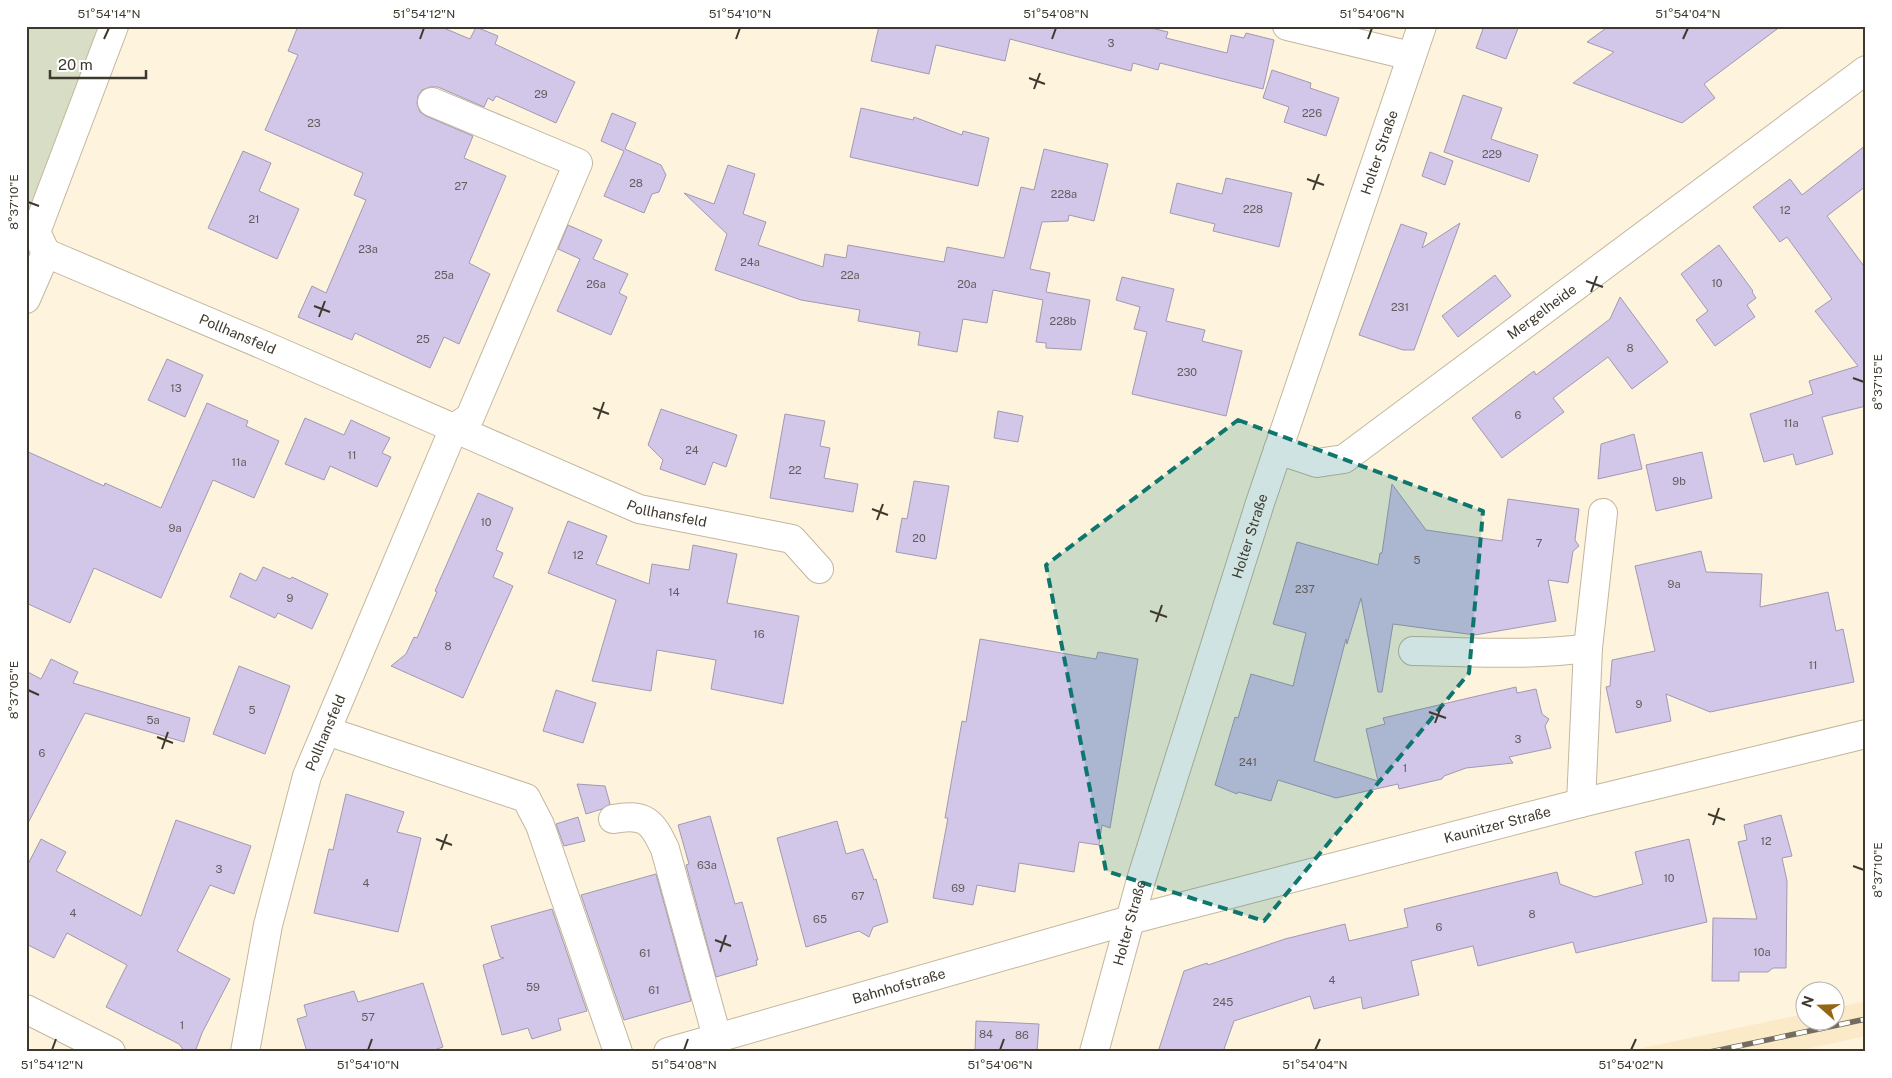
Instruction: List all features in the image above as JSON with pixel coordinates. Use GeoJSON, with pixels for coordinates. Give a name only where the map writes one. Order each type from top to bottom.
{"type":"FeatureCollection","features":[{"type":"Feature","properties":{"kind":"street"},"geometry":{"type":"LineString","coordinates":[[26,299],[46,254],[36,232],[114,26]]}},
{"type":"Feature","properties":{"kind":"street"},"geometry":{"type":"LineString","coordinates":[[1287,26],[1411,56]]}},
{"type":"Feature","properties":{"kind":"street","name":"Holter Straße"},"geometry":{"type":"LineString","coordinates":[[1094,1052],[1147,861],[1278,450],[1422,26]]}},
{"type":"Feature","properties":{"kind":"street","name":"Mergelheide"},"geometry":{"type":"LineString","coordinates":[[1278,450],[1317,463],[1344,460],[1866,70]]}},
{"type":"Feature","properties":{"kind":"street"},"geometry":{"type":"LineString","coordinates":[[432,102],[578,163],[470,416],[454,428]]}},
{"type":"Feature","properties":{"kind":"street","name":"Pollhansfeld"},"geometry":{"type":"LineString","coordinates":[[46,254],[639,509],[792,539],[819,569]]}},
{"type":"Feature","properties":{"kind":"street","name":"Pollhansfeld"},"geometry":{"type":"LineString","coordinates":[[245,1052],[268,925],[308,776],[454,428]]}},
{"type":"Feature","properties":{"kind":"street"},"geometry":{"type":"LineString","coordinates":[[1581,802],[1588,648],[1603,514]]}},
{"type":"Feature","properties":{"kind":"street"},"geometry":{"type":"LineString","coordinates":[[1413,651],[1498,652],[1588,648]]}},
{"type":"Feature","properties":{"kind":"street"},"geometry":{"type":"LineString","coordinates":[[327,731],[526,798],[540,825],[618,1052]]}},
{"type":"Feature","properties":{"kind":"street","name":"Kaunitzer Straße"},"geometry":{"type":"LineString","coordinates":[[1130,920],[1581,802],[1866,734]]}},
{"type":"Feature","properties":{"kind":"street"},"geometry":{"type":"LineString","coordinates":[[613,819],[630,816],[645,819],[658,835],[665,849],[717,1037]]}},
{"type":"Feature","properties":{"kind":"street","name":"Bahnhofstraße"},"geometry":{"type":"LineString","coordinates":[[668,1052],[1130,920]]}},
{"type":"Feature","properties":{"kind":"street"},"geometry":{"type":"LineString","coordinates":[[26,1009],[111,1052]]}},
{"type":"Feature","properties":{"kind":"highlighted area"},"geometry":{"type":"Polygon","coordinates":[[[1238,420],[1483,511],[1469,673],[1264,921],[1106,871],[1046,565],[1238,420]]]}},
{"type":"Feature","properties":{"kind":"shaded area"},"geometry":{"type":"Polygon","coordinates":[[[1866,1001],[1866,1036],[1793,1052],[1623,1052],[1794,1016],[1794,1030],[1844,1030],[1844,1006],[1866,1001]]]}},
{"type":"Feature","properties":{"kind":"green space"},"geometry":{"type":"Polygon","coordinates":[[[26,26],[104,26],[26,222],[26,26]]]}},
{"type":"Feature","properties":{"kind":"building"},"geometry":{"type":"Polygon","coordinates":[[[298,26],[439,26],[470,39],[476,27],[498,36],[495,44],[575,82],[556,123],[496,96],[493,101],[488,98],[484,107],[438,87],[422,90],[418,96],[417,104],[420,112],[473,136],[464,158],[506,176],[469,263],[490,274],[459,344],[444,337],[430,368],[355,333],[352,340],[298,317],[312,286],[326,293],[366,200],[354,195],[363,173],[265,130],[298,55],[288,51],[298,26]]]}},
{"type":"Feature","properties":{"kind":"building"},"geometry":{"type":"Polygon","coordinates":[[[879,26],[1143,26],[1168,32],[1166,38],[1227,53],[1231,35],[1244,38],[1246,33],[1274,40],[1263,89],[1160,63],[1158,70],[1133,63],[1131,71],[1010,39],[1005,61],[936,45],[929,74],[871,61],[879,26]]]}},
{"type":"Feature","properties":{"kind":"building"},"geometry":{"type":"Polygon","coordinates":[[[1484,26],[1519,26],[1506,59],[1476,48],[1484,26]]]}},
{"type":"Feature","properties":{"kind":"building"},"geometry":{"type":"Polygon","coordinates":[[[1609,26],[1781,26],[1704,84],[1715,98],[1682,123],[1573,83],[1614,52],[1587,42],[1609,26]]]}},
{"type":"Feature","properties":{"kind":"building"},"geometry":{"type":"Polygon","coordinates":[[[1272,70],[1311,83],[1310,88],[1339,98],[1326,136],[1284,122],[1289,107],[1263,98],[1272,70]]]}},
{"type":"Feature","properties":{"kind":"building"},"geometry":{"type":"Polygon","coordinates":[[[1463,95],[1502,108],[1491,139],[1538,155],[1529,182],[1444,152],[1463,95]]]}},
{"type":"Feature","properties":{"kind":"building"},"geometry":{"type":"Polygon","coordinates":[[[861,108],[913,120],[914,117],[962,135],[963,131],[989,138],[978,186],[850,157],[861,108]]]}},
{"type":"Feature","properties":{"kind":"building"},"geometry":{"type":"Polygon","coordinates":[[[612,113],[636,123],[625,149],[661,165],[666,175],[659,192],[652,194],[644,213],[604,196],[624,151],[601,141],[612,113]]]}},
{"type":"Feature","properties":{"kind":"building"},"geometry":{"type":"Polygon","coordinates":[[[1866,145],[1866,186],[1827,216],[1866,269],[1866,406],[1822,417],[1833,454],[1796,465],[1793,454],[1764,462],[1750,414],[1813,394],[1809,381],[1858,366],[1815,311],[1832,299],[1787,237],[1780,242],[1753,207],[1790,179],[1802,195],[1866,145]]]}},
{"type":"Feature","properties":{"kind":"building"},"geometry":{"type":"Polygon","coordinates":[[[1044,149],[1108,164],[1094,221],[1069,215],[1068,221],[1042,222],[1030,269],[1050,273],[1046,292],[1090,300],[1081,350],[1046,348],[1046,343],[1036,342],[1043,300],[993,290],[987,323],[963,319],[957,352],[918,345],[920,332],[858,321],[860,310],[801,300],[715,270],[727,234],[684,193],[714,204],[728,165],[755,174],[743,214],[766,222],[758,245],[823,267],[825,254],[846,258],[848,245],[944,262],[947,247],[1004,258],[1021,187],[1034,190],[1044,149]]]}},
{"type":"Feature","properties":{"kind":"building"},"geometry":{"type":"Polygon","coordinates":[[[243,151],[271,163],[259,191],[299,209],[277,259],[208,228],[243,151]]]}},
{"type":"Feature","properties":{"kind":"building"},"geometry":{"type":"Polygon","coordinates":[[[1430,152],[1453,161],[1445,185],[1422,176],[1430,152]]]}},
{"type":"Feature","properties":{"kind":"building"},"geometry":{"type":"Polygon","coordinates":[[[1226,178],[1292,193],[1279,247],[1213,231],[1215,224],[1170,213],[1177,183],[1222,194],[1226,178]]]}},
{"type":"Feature","properties":{"kind":"building"},"geometry":{"type":"Polygon","coordinates":[[[1460,223],[1414,350],[1403,350],[1359,335],[1401,224],[1427,233],[1422,248],[1460,223]]]}},
{"type":"Feature","properties":{"kind":"building"},"geometry":{"type":"Polygon","coordinates":[[[568,225],[602,240],[593,259],[628,274],[619,293],[627,297],[611,335],[557,311],[580,259],[558,249],[568,225]]]}},
{"type":"Feature","properties":{"kind":"building"},"geometry":{"type":"Polygon","coordinates":[[[1719,245],[1753,291],[1756,298],[1747,305],[1755,317],[1715,346],[1696,320],[1708,311],[1681,274],[1719,245]]]}},
{"type":"Feature","properties":{"kind":"building"},"geometry":{"type":"Polygon","coordinates":[[[1495,275],[1511,296],[1458,337],[1442,316],[1495,275]]]}},
{"type":"Feature","properties":{"kind":"building"},"geometry":{"type":"Polygon","coordinates":[[[1122,277],[1174,289],[1166,321],[1205,330],[1202,341],[1242,351],[1226,416],[1132,394],[1147,332],[1134,329],[1140,307],[1116,300],[1122,277]]]}},
{"type":"Feature","properties":{"kind":"building"},"geometry":{"type":"Polygon","coordinates":[[[1620,297],[1668,362],[1632,389],[1608,357],[1553,398],[1564,412],[1502,458],[1472,418],[1534,371],[1536,375],[1610,319],[1620,297]]]}},
{"type":"Feature","properties":{"kind":"building"},"geometry":{"type":"Polygon","coordinates":[[[167,359],[203,375],[185,417],[148,400],[167,359]]]}},
{"type":"Feature","properties":{"kind":"building"},"geometry":{"type":"Polygon","coordinates":[[[207,403],[248,421],[246,426],[279,441],[254,498],[213,480],[161,598],[94,568],[70,623],[26,603],[26,451],[104,486],[105,483],[161,508],[207,403]]]}},
{"type":"Feature","properties":{"kind":"building"},"geometry":{"type":"Polygon","coordinates":[[[661,409],[737,435],[726,467],[713,462],[705,485],[660,469],[663,460],[648,445],[661,409]]]}},
{"type":"Feature","properties":{"kind":"building"},"geometry":{"type":"Polygon","coordinates":[[[998,411],[1023,416],[1018,442],[994,438],[998,411]]]}},
{"type":"Feature","properties":{"kind":"building"},"geometry":{"type":"Polygon","coordinates":[[[785,414],[825,421],[820,446],[830,448],[824,478],[858,484],[853,512],[770,498],[785,414]]]}},
{"type":"Feature","properties":{"kind":"building"},"geometry":{"type":"Polygon","coordinates":[[[305,418],[344,435],[351,420],[390,438],[382,453],[391,457],[377,487],[330,466],[324,480],[285,464],[305,418]]]}},
{"type":"Feature","properties":{"kind":"building"},"geometry":{"type":"Polygon","coordinates":[[[1634,434],[1642,469],[1598,479],[1601,444],[1634,434]]]}},
{"type":"Feature","properties":{"kind":"building"},"geometry":{"type":"Polygon","coordinates":[[[1702,452],[1712,498],[1656,511],[1646,465],[1702,452]]]}},
{"type":"Feature","properties":{"kind":"building"},"geometry":{"type":"Polygon","coordinates":[[[914,481],[949,486],[936,559],[896,552],[902,518],[907,519],[914,481]]]}},
{"type":"Feature","properties":{"kind":"building"},"geometry":{"type":"Polygon","coordinates":[[[1392,484],[1426,530],[1502,541],[1508,499],[1579,509],[1575,540],[1579,546],[1573,551],[1568,583],[1548,580],[1556,621],[1475,635],[1393,624],[1382,692],[1378,692],[1361,598],[1347,644],[1346,639],[1314,761],[1378,781],[1366,729],[1385,724],[1383,718],[1516,687],[1517,693],[1536,689],[1542,714],[1549,719],[1545,726],[1551,748],[1509,757],[1513,763],[1466,768],[1444,776],[1442,779],[1399,789],[1398,784],[1336,798],[1278,780],[1271,801],[1238,792],[1237,794],[1215,785],[1235,717],[1238,718],[1251,674],[1293,686],[1306,633],[1273,624],[1297,542],[1378,565],[1380,553],[1382,553],[1392,484]]]}},
{"type":"Feature","properties":{"kind":"building"},"geometry":{"type":"Polygon","coordinates":[[[478,493],[513,508],[496,550],[503,553],[493,577],[513,586],[463,698],[391,666],[406,654],[414,637],[417,638],[437,592],[435,591],[478,493]]]}},
{"type":"Feature","properties":{"kind":"building"},"geometry":{"type":"Polygon","coordinates":[[[568,521],[607,536],[596,564],[649,584],[652,564],[689,570],[693,545],[737,554],[727,603],[799,616],[783,704],[711,689],[716,660],[657,650],[651,691],[592,681],[616,600],[548,573],[568,521]]]}},
{"type":"Feature","properties":{"kind":"building"},"geometry":{"type":"Polygon","coordinates":[[[1701,551],[1706,572],[1762,574],[1760,607],[1828,592],[1836,631],[1843,629],[1854,682],[1710,712],[1666,694],[1671,721],[1616,733],[1606,687],[1610,686],[1612,660],[1655,651],[1635,566],[1701,551]]]}},
{"type":"Feature","properties":{"kind":"building"},"geometry":{"type":"Polygon","coordinates":[[[263,567],[290,579],[292,577],[328,594],[312,629],[278,613],[275,618],[230,597],[240,573],[256,581],[263,567]]]}},
{"type":"Feature","properties":{"kind":"building"},"geometry":{"type":"Polygon","coordinates":[[[980,639],[1096,659],[1098,652],[1138,659],[1110,828],[1102,825],[1099,845],[1079,842],[1074,872],[1019,863],[1015,892],[977,885],[973,905],[933,898],[948,818],[945,818],[962,721],[966,722],[980,639]]]}},
{"type":"Feature","properties":{"kind":"building"},"geometry":{"type":"Polygon","coordinates":[[[51,659],[78,672],[73,683],[190,718],[184,742],[85,713],[26,827],[26,671],[41,679],[51,659]]]}},
{"type":"Feature","properties":{"kind":"building"},"geometry":{"type":"Polygon","coordinates":[[[239,666],[290,686],[265,754],[213,734],[239,666]]]}},
{"type":"Feature","properties":{"kind":"building"},"geometry":{"type":"Polygon","coordinates":[[[556,690],[596,703],[583,743],[543,731],[556,690]]]}},
{"type":"Feature","properties":{"kind":"building"},"geometry":{"type":"Polygon","coordinates":[[[577,784],[605,786],[610,804],[602,809],[586,814],[577,784]]]}},
{"type":"Feature","properties":{"kind":"building"},"geometry":{"type":"Polygon","coordinates":[[[346,794],[404,812],[397,832],[421,838],[398,932],[314,913],[329,849],[333,850],[346,794]]]}},
{"type":"Feature","properties":{"kind":"building"},"geometry":{"type":"Polygon","coordinates":[[[1781,815],[1792,856],[1782,858],[1787,881],[1786,968],[1773,968],[1768,972],[1739,972],[1739,981],[1712,981],[1713,918],[1757,919],[1738,842],[1747,840],[1744,825],[1781,815]]]}},
{"type":"Feature","properties":{"kind":"building"},"geometry":{"type":"Polygon","coordinates":[[[710,816],[735,904],[742,902],[758,960],[756,960],[757,965],[716,977],[686,865],[689,864],[678,825],[710,816]]]}},
{"type":"Feature","properties":{"kind":"building"},"geometry":{"type":"Polygon","coordinates":[[[578,817],[585,841],[564,846],[556,824],[578,817]]]}},
{"type":"Feature","properties":{"kind":"building"},"geometry":{"type":"Polygon","coordinates":[[[176,820],[251,846],[234,894],[210,885],[177,951],[230,979],[202,1033],[195,1052],[185,1052],[179,1044],[106,1007],[127,965],[67,933],[54,958],[26,944],[26,868],[41,839],[66,852],[56,871],[141,916],[176,820]]]}},
{"type":"Feature","properties":{"kind":"building"},"geometry":{"type":"Polygon","coordinates":[[[837,821],[846,854],[863,849],[874,880],[876,879],[888,922],[873,927],[869,937],[859,931],[806,947],[777,838],[837,821]]]}},
{"type":"Feature","properties":{"kind":"building"},"geometry":{"type":"Polygon","coordinates":[[[1689,839],[1707,922],[1576,953],[1573,942],[1478,966],[1473,946],[1411,961],[1419,995],[1363,1009],[1361,997],[1314,1009],[1310,996],[1234,1021],[1223,1052],[1158,1052],[1184,971],[1207,963],[1208,965],[1285,939],[1345,924],[1349,941],[1408,927],[1404,909],[1557,872],[1560,884],[1595,897],[1643,884],[1635,852],[1689,839]]]}},
{"type":"Feature","properties":{"kind":"building"},"geometry":{"type":"Polygon","coordinates":[[[656,874],[691,1001],[624,1020],[581,895],[656,874]]]}},
{"type":"Feature","properties":{"kind":"building"},"geometry":{"type":"Polygon","coordinates":[[[552,909],[587,1011],[558,1019],[561,1030],[532,1039],[528,1028],[502,1035],[483,965],[504,958],[500,957],[491,926],[552,909]]]}},
{"type":"Feature","properties":{"kind":"building"},"geometry":{"type":"Polygon","coordinates":[[[423,983],[443,1047],[428,1052],[307,1052],[297,1019],[307,1016],[304,1005],[354,991],[358,1002],[423,983]]]}},
{"type":"Feature","properties":{"kind":"building"},"geometry":{"type":"Polygon","coordinates":[[[976,1021],[1039,1024],[1037,1052],[975,1052],[976,1021]]]}},
{"type":"Feature","properties":{"kind":"railway"},"geometry":{"type":"LineString","coordinates":[[1710,1052],[1866,1019]]}}]}
